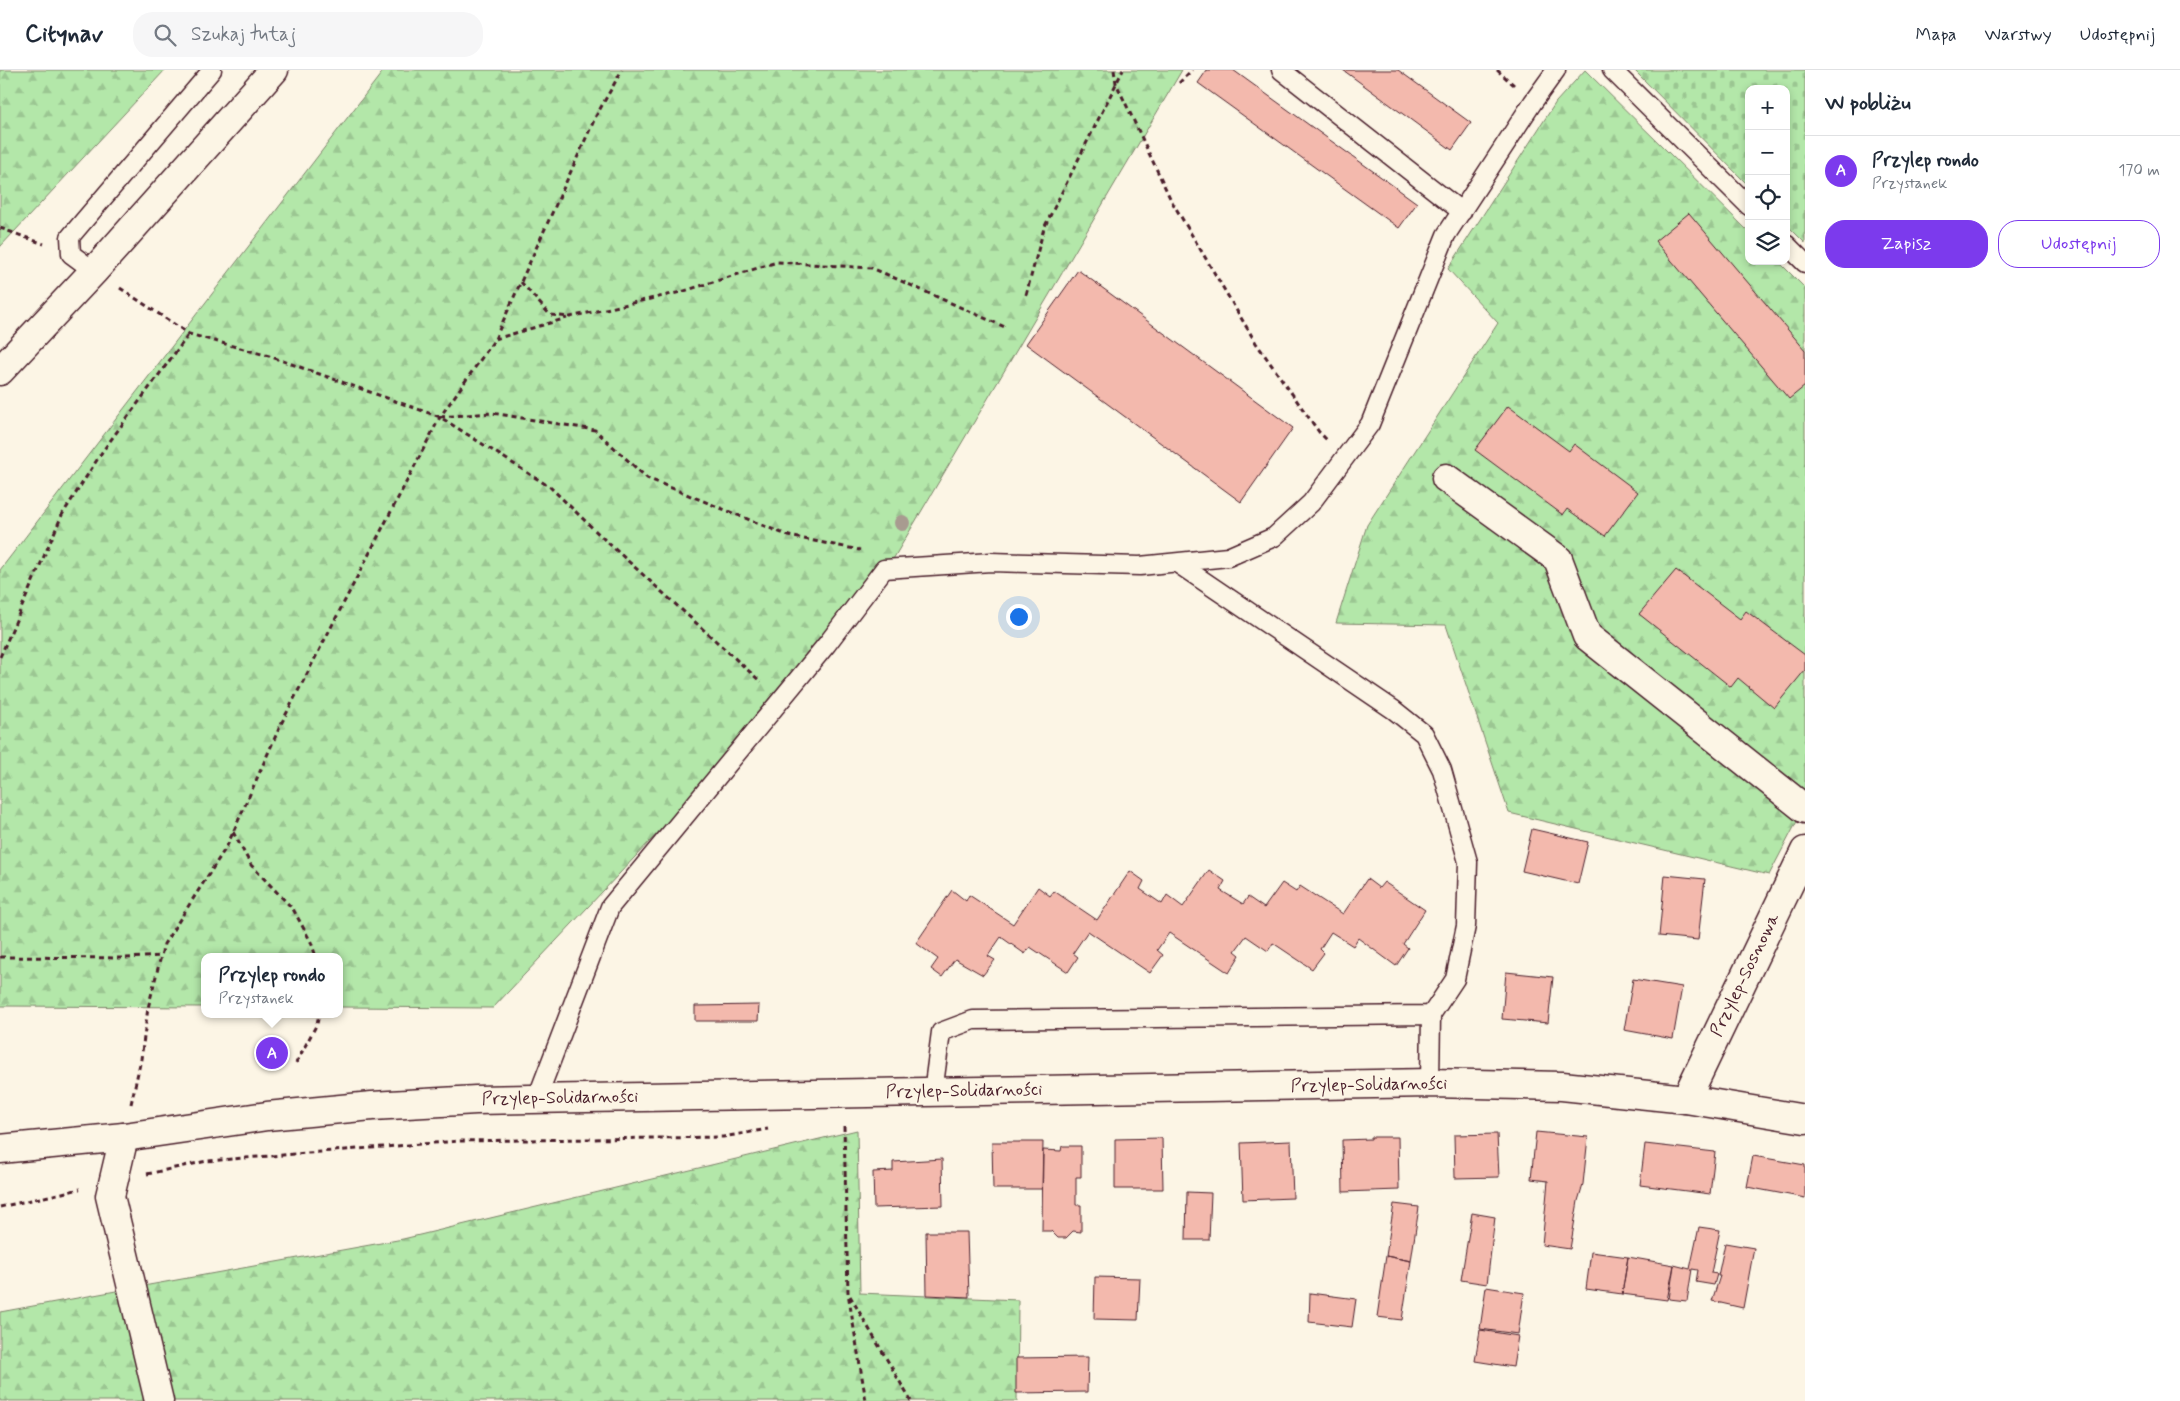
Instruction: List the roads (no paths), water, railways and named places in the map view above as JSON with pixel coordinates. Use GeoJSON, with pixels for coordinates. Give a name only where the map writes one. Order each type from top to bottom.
{"type":"FeatureCollection","features":[{"type":"Feature","properties":{"kind":"main road"},"geometry":{"type":"LineString","coordinates":[[0,371],[94,271],[274,70]]}},
{"type":"Feature","properties":{"kind":"main road"},"geometry":{"type":"LineString","coordinates":[[1446,478],[1558,559],[1587,636],[1805,809]]}},
{"type":"Feature","properties":{"kind":"main road","name":"Przylep-Sosnowa"},"geometry":{"type":"LineString","coordinates":[[1686,1099],[1805,851]]}},
{"type":"Feature","properties":{"kind":"main road","name":"Przylep-Solidarności"},"geometry":{"type":"LineString","coordinates":[[0,1149],[124,1136],[267,1116],[362,1106],[537,1098],[1430,1083],[1562,1086],[1686,1099],[1805,1119]]}},
{"type":"Feature","properties":{"kind":"main road"},"geometry":{"type":"LineString","coordinates":[[124,1136],[110,1196],[160,1401]]}},
{"type":"Feature","properties":{"kind":"main road","name":"Przylep-Solidarności"},"geometry":{"type":"LineString","coordinates":[[0,1164],[124,1136]]}},
{"type":"Feature","properties":{"kind":"lane"},"geometry":{"type":"LineString","coordinates":[[94,271],[71,254],[70,238],[212,70]]}},
{"type":"Feature","properties":{"kind":"lane"},"geometry":{"type":"LineString","coordinates":[[1281,70],[1462,212]]}},
{"type":"Feature","properties":{"kind":"lane"},"geometry":{"type":"LineString","coordinates":[[537,1098],[610,907],[827,644],[884,569],[991,562],[1140,566],[1228,557],[1274,537],[1311,504],[1370,424],[1446,235],[1556,70]]}},
{"type":"Feature","properties":{"kind":"lane"},"geometry":{"type":"LineString","coordinates":[[1612,70],[1745,202]]}},
{"type":"Feature","properties":{"kind":"lane"},"geometry":{"type":"LineString","coordinates":[[1790,248],[1805,264]]}},
{"type":"Feature","properties":{"kind":"lane"},"geometry":{"type":"LineString","coordinates":[[1177,563],[1394,710],[1424,734],[1442,770],[1468,862],[1466,926],[1455,979],[1431,1015],[1430,1083]]}},
{"type":"Feature","properties":{"kind":"lane"},"geometry":{"type":"LineString","coordinates":[[933,1092],[941,1032],[973,1020],[1431,1015]]}},
{"type":"Feature","properties":{"kind":"place","name":"Przylep rondo"},"geometry":{"type":"Point","coordinates":[272,1053]}}]}
